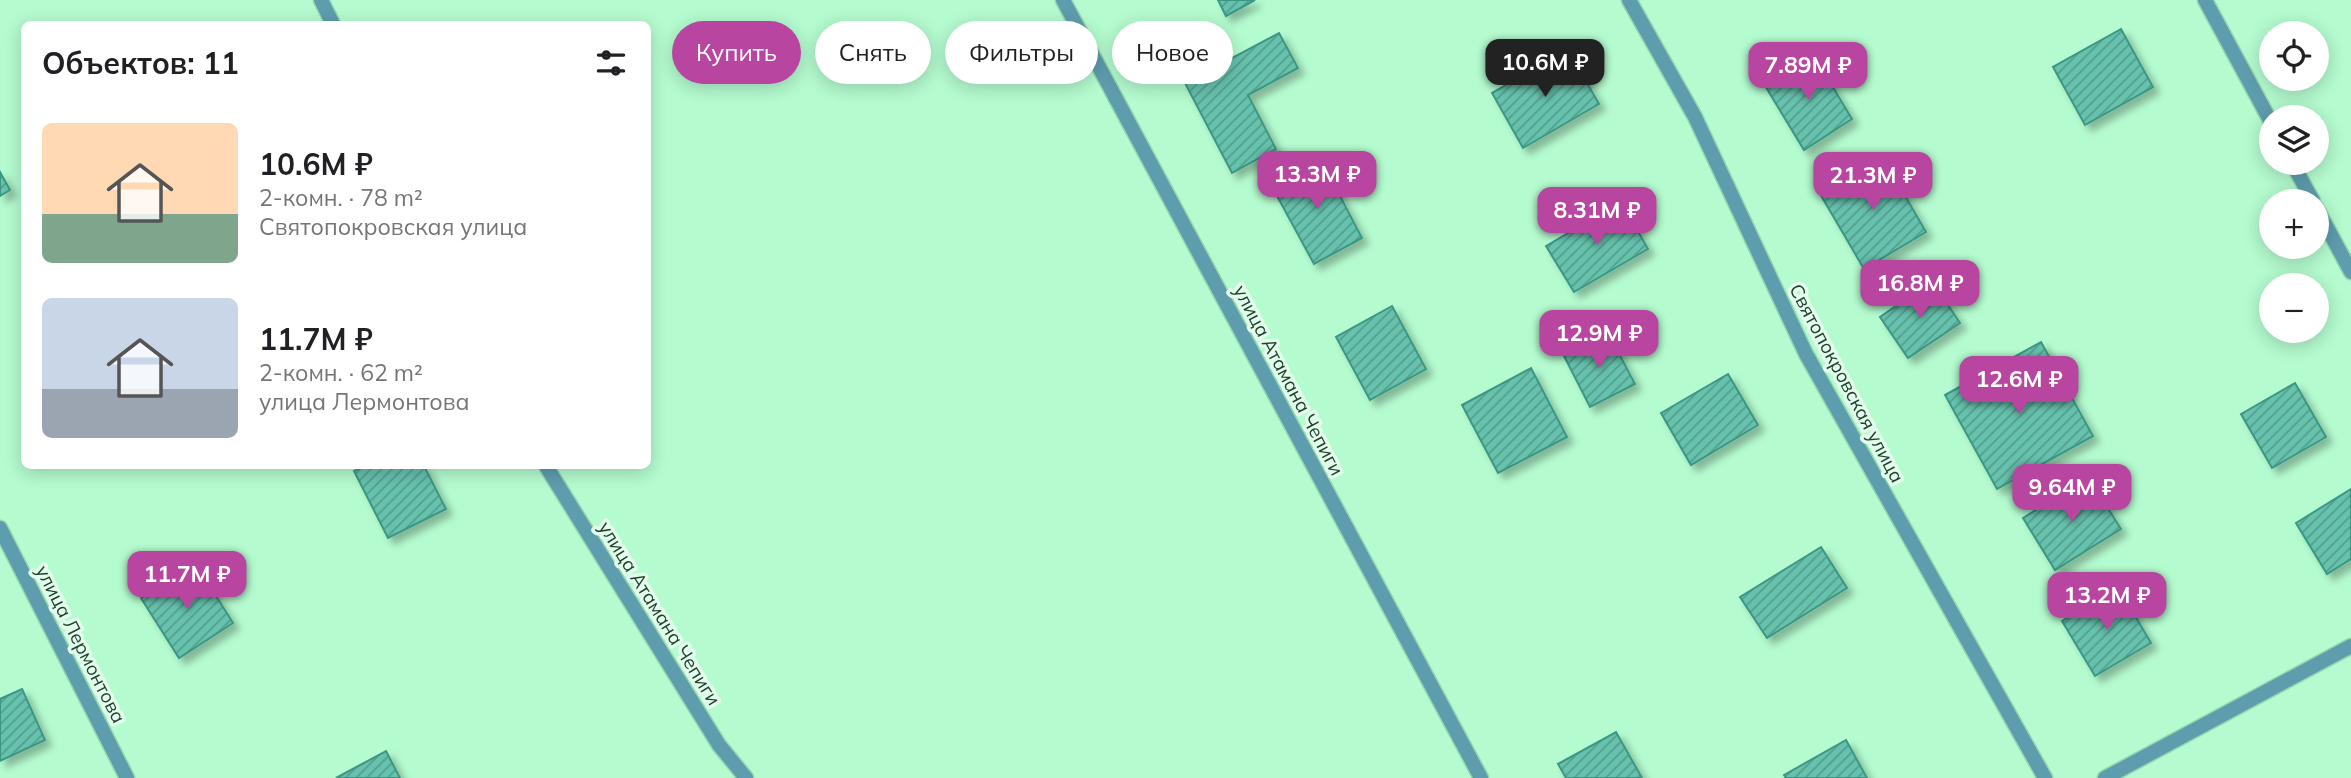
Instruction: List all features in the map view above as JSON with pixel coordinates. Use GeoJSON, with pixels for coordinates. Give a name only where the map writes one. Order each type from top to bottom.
{"type":"FeatureCollection","features":[{"type":"Feature","properties":{"kind":"street"},"geometry":{"type":"LineString","coordinates":[[321,0],[331,21]]}},
{"type":"Feature","properties":{"kind":"street","name":"улица Атамана Чепиги"},"geometry":{"type":"LineString","coordinates":[[1063,0],[1481,778]]}},
{"type":"Feature","properties":{"kind":"street","name":"Святопокровская улица"},"geometry":{"type":"LineString","coordinates":[[1629,0],[1695,117],[1805,354],[2045,778]]}},
{"type":"Feature","properties":{"kind":"street"},"geometry":{"type":"LineString","coordinates":[[2205,0],[2262,105]]}},
{"type":"Feature","properties":{"kind":"street"},"geometry":{"type":"LineString","coordinates":[[2329,231],[2351,272]]}},
{"type":"Feature","properties":{"kind":"street","name":"улица Атамана Чепиги"},"geometry":{"type":"LineString","coordinates":[[548,469],[719,745],[746,778]]}},
{"type":"Feature","properties":{"kind":"street","name":"улица Лермонтова"},"geometry":{"type":"LineString","coordinates":[[0,528],[127,778]]}},
{"type":"Feature","properties":{"kind":"street"},"geometry":{"type":"LineString","coordinates":[[2105,778],[2351,646]]}},
{"type":"Feature","properties":{"kind":"building"},"geometry":{"type":"Polygon","coordinates":[[[1218,0],[1255,0],[1226,16],[1218,0]]]}},
{"type":"Feature","properties":{"kind":"building"},"geometry":{"type":"Polygon","coordinates":[[[2121,29],[2153,87],[2085,125],[2053,67],[2121,29]]]}},
{"type":"Feature","properties":{"kind":"building"},"geometry":{"type":"Polygon","coordinates":[[[1279,33],[1298,68],[1248,95],[1276,149],[1232,173],[1186,84],[1233,84],[1233,57],[1279,33]]]}},
{"type":"Feature","properties":{"kind":"building"},"geometry":{"type":"Polygon","coordinates":[[[1568,50],[1599,104],[1523,148],[1492,93],[1568,50]]]}},
{"type":"Feature","properties":{"kind":"building"},"geometry":{"type":"Polygon","coordinates":[[[1813,54],[1852,119],[1804,150],[1764,84],[1813,54]]]}},
{"type":"Feature","properties":{"kind":"building"},"geometry":{"type":"Polygon","coordinates":[[[1882,156],[1926,232],[1864,269],[1819,192],[1882,156]]]}},
{"type":"Feature","properties":{"kind":"building"},"geometry":{"type":"Polygon","coordinates":[[[1320,158],[1362,238],[1314,264],[1271,185],[1320,158]]]}},
{"type":"Feature","properties":{"kind":"building"},"geometry":{"type":"Polygon","coordinates":[[[0,172],[10,190],[0,196],[0,172]]]}},
{"type":"Feature","properties":{"kind":"building"},"geometry":{"type":"Polygon","coordinates":[[[1621,202],[1648,249],[1574,292],[1546,246],[1621,202]]]}},
{"type":"Feature","properties":{"kind":"building"},"geometry":{"type":"Polygon","coordinates":[[[1932,281],[1960,323],[1908,358],[1880,317],[1932,281]]]}},
{"type":"Feature","properties":{"kind":"building"},"geometry":{"type":"Polygon","coordinates":[[[1392,306],[1426,369],[1370,400],[1336,337],[1392,306]]]}},
{"type":"Feature","properties":{"kind":"building"},"geometry":{"type":"Polygon","coordinates":[[[1608,333],[1635,384],[1590,407],[1564,356],[1608,333]]]}},
{"type":"Feature","properties":{"kind":"building"},"geometry":{"type":"Polygon","coordinates":[[[2041,342],[2093,436],[1997,489],[1945,395],[2041,342]]]}},
{"type":"Feature","properties":{"kind":"building"},"geometry":{"type":"Polygon","coordinates":[[[1531,368],[1567,437],[1498,473],[1462,405],[1531,368]]]}},
{"type":"Feature","properties":{"kind":"building"},"geometry":{"type":"Polygon","coordinates":[[[1728,374],[1758,425],[1691,465],[1661,413],[1728,374]]]}},
{"type":"Feature","properties":{"kind":"building"},"geometry":{"type":"Polygon","coordinates":[[[2295,383],[2326,437],[2272,468],[2241,414],[2295,383]]]}},
{"type":"Feature","properties":{"kind":"building"},"geometry":{"type":"Polygon","coordinates":[[[426,469],[446,509],[388,538],[354,471],[426,469]]]}},
{"type":"Feature","properties":{"kind":"building"},"geometry":{"type":"Polygon","coordinates":[[[2088,477],[2121,529],[2055,570],[2023,518],[2088,477]]]}},
{"type":"Feature","properties":{"kind":"building"},"geometry":{"type":"Polygon","coordinates":[[[2351,489],[2351,559],[2327,574],[2296,523],[2351,489]]]}},
{"type":"Feature","properties":{"kind":"building"},"geometry":{"type":"Polygon","coordinates":[[[1821,547],[1847,588],[1767,638],[1740,597],[1821,547]]]}},
{"type":"Feature","properties":{"kind":"building"},"geometry":{"type":"Polygon","coordinates":[[[196,564],[233,623],[179,658],[141,598],[196,564]]]}},
{"type":"Feature","properties":{"kind":"building"},"geometry":{"type":"Polygon","coordinates":[[[2118,587],[2151,643],[2095,676],[2062,621],[2118,587]]]}},
{"type":"Feature","properties":{"kind":"building"},"geometry":{"type":"Polygon","coordinates":[[[22,689],[45,740],[0,761],[0,699],[22,689]]]}},
{"type":"Feature","properties":{"kind":"building"},"geometry":{"type":"Polygon","coordinates":[[[1616,732],[1642,778],[1566,778],[1558,764],[1616,732]]]}},
{"type":"Feature","properties":{"kind":"building"},"geometry":{"type":"Polygon","coordinates":[[[1846,740],[1867,778],[1786,778],[1784,775],[1846,740]]]}},
{"type":"Feature","properties":{"kind":"building"},"geometry":{"type":"Polygon","coordinates":[[[386,751],[400,778],[336,778],[386,751]]]}}]}
